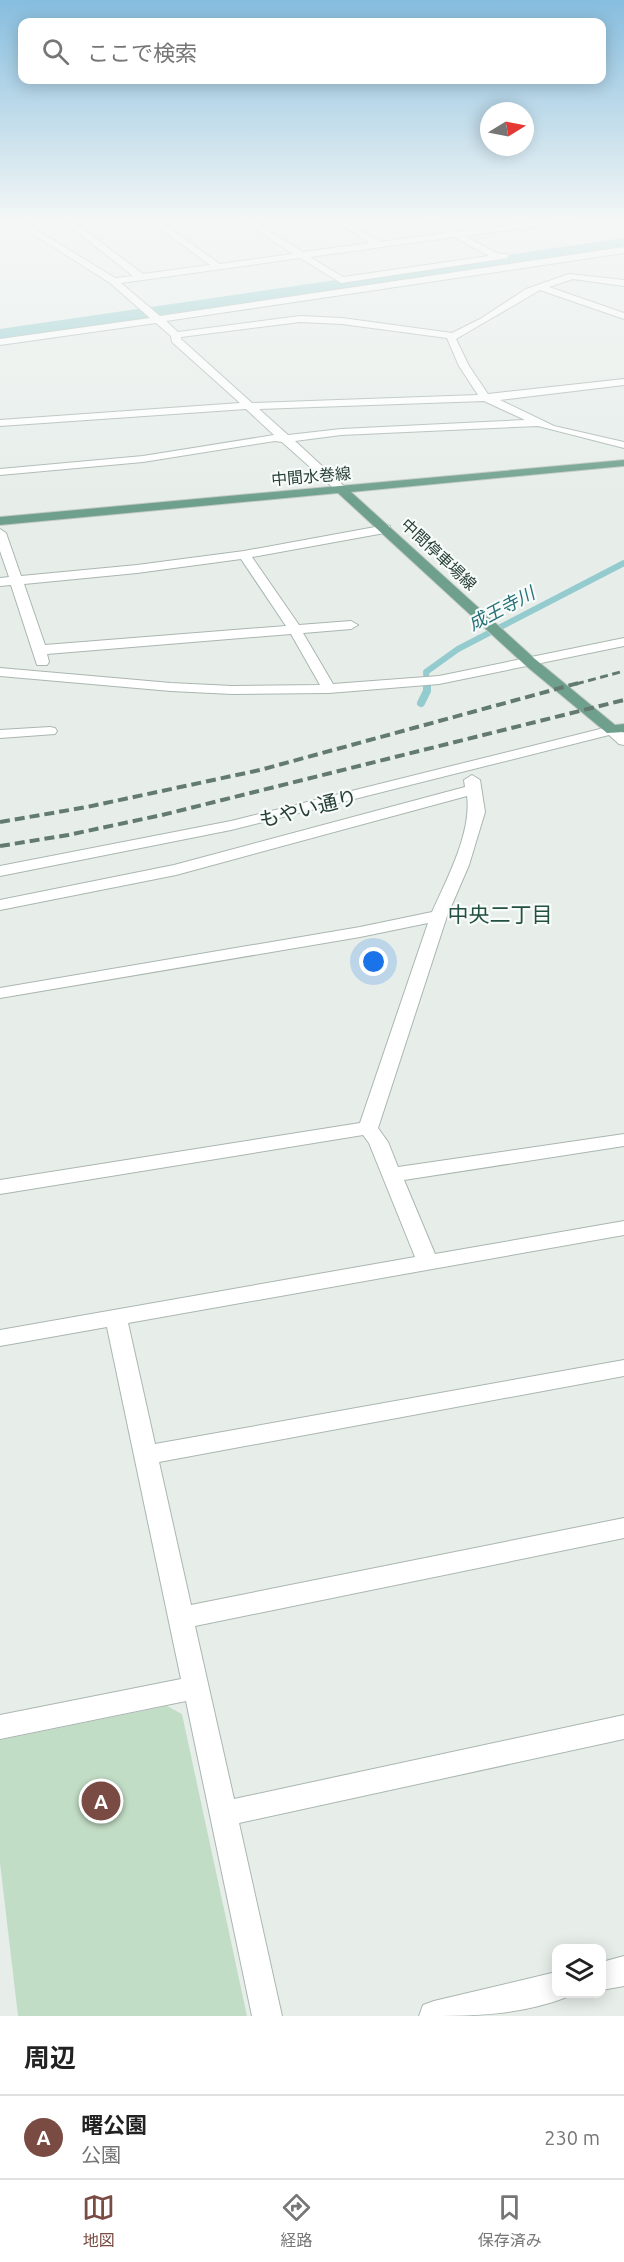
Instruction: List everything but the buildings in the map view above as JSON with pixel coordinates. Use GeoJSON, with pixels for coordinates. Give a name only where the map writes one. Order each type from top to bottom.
{"type":"FeatureCollection","features":[{"type":"Feature","properties":{"kind":"main road","name":"中間水巻線"},"geometry":{"type":"LineString","coordinates":[[0,521],[624,463]]}},
{"type":"Feature","properties":{"kind":"main road","name":"中間停車場線"},"geometry":{"type":"LineString","coordinates":[[342,490],[530,662],[620,733]]}},
{"type":"Feature","properties":{"kind":"street"},"geometry":{"type":"LineString","coordinates":[[149,312],[176,335],[176,340],[342,490]]}},
{"type":"Feature","properties":{"kind":"street"},"geometry":{"type":"LineString","coordinates":[[0,333],[175,312]]}},
{"type":"Feature","properties":{"kind":"street"},"geometry":{"type":"LineString","coordinates":[[176,335],[300,319],[342,321],[453,336],[496,312]]}},
{"type":"Feature","properties":{"kind":"street"},"geometry":{"type":"LineString","coordinates":[[0,342],[152,315]]}},
{"type":"Feature","properties":{"kind":"street"},"geometry":{"type":"LineString","coordinates":[[453,336],[451,339],[465,366],[485,397],[550,428],[624,445]]}},
{"type":"Feature","properties":{"kind":"street"},"geometry":{"type":"LineString","coordinates":[[0,423],[249,406],[485,397],[550,392],[624,382]]}},
{"type":"Feature","properties":{"kind":"street"},"geometry":{"type":"LineString","coordinates":[[0,472],[143,459],[275,438],[286,439],[341,432],[540,423]]}},
{"type":"Feature","properties":{"kind":"street"},"geometry":{"type":"LineString","coordinates":[[0,582],[137,569],[244,555],[386,529]]}},
{"type":"Feature","properties":{"kind":"street"},"geometry":{"type":"LineString","coordinates":[[0,532],[40,650],[44,676]]}},
{"type":"Feature","properties":{"kind":"street"},"geometry":{"type":"LineString","coordinates":[[244,555],[295,631],[328,689]]}},
{"type":"Feature","properties":{"kind":"street"},"geometry":{"type":"LineString","coordinates":[[40,650],[351,625]]}},
{"type":"Feature","properties":{"kind":"street"},"geometry":{"type":"LineString","coordinates":[[0,672],[232,690],[328,689],[439,680],[624,642]]}},
{"type":"Feature","properties":{"kind":"street"},"geometry":{"type":"LineString","coordinates":[[0,734],[50,730]]}},
{"type":"Feature","properties":{"kind":"street","name":"もやい通り"},"geometry":{"type":"LineString","coordinates":[[0,871],[94,856],[215,831],[467,767],[620,733]]}},
{"type":"Feature","properties":{"kind":"street"},"geometry":{"type":"LineString","coordinates":[[368,1128],[439,916],[461,865],[477,812],[475,789],[467,767]]}},
{"type":"Feature","properties":{"kind":"street"},"geometry":{"type":"LineString","coordinates":[[0,905],[176,870],[475,789]]}},
{"type":"Feature","properties":{"kind":"street"},"geometry":{"type":"LineString","coordinates":[[0,993],[360,932],[439,916]]}},
{"type":"Feature","properties":{"kind":"street"},"geometry":{"type":"LineString","coordinates":[[368,1128],[378,1142],[428,1263]]}},
{"type":"Feature","properties":{"kind":"street"},"geometry":{"type":"LineString","coordinates":[[0,1187],[368,1128]]}},
{"type":"Feature","properties":{"kind":"street"},"geometry":{"type":"LineString","coordinates":[[392,1175],[624,1140]]}},
{"type":"Feature","properties":{"kind":"street"},"geometry":{"type":"LineString","coordinates":[[0,1338],[624,1228]]}},
{"type":"Feature","properties":{"kind":"street"},"geometry":{"type":"LineString","coordinates":[[116,1317],[267,2016]]}},
{"type":"Feature","properties":{"kind":"street"},"geometry":{"type":"LineString","coordinates":[[146,1455],[624,1368]]}},
{"type":"Feature","properties":{"kind":"street"},"geometry":{"type":"LineString","coordinates":[[180,1618],[624,1528]]}},
{"type":"Feature","properties":{"kind":"street"},"geometry":{"type":"LineString","coordinates":[[0,1727],[196,1688]]}},
{"type":"Feature","properties":{"kind":"street"},"geometry":{"type":"LineString","coordinates":[[223,1814],[624,1727]]}},
{"type":"Feature","properties":{"kind":"street"},"geometry":{"type":"LineString","coordinates":[[606,1975],[624,1971]]}},
{"type":"Feature","properties":{"kind":"street"},"geometry":{"type":"LineString","coordinates":[[434,2016],[552,1988]]}},
{"type":"Feature","properties":{"kind":"green space"},"geometry":{"type":"Polygon","coordinates":[[[167,1706],[182,1714],[247,2016],[18,2016],[0,1863],[0,1740],[167,1706]]]}},
{"type":"Feature","properties":{"kind":"waterway"},"geometry":{"type":"LineString","coordinates":[[0,337],[169,312]]}},
{"type":"Feature","properties":{"kind":"waterway","name":"成王寺川"},"geometry":{"type":"LineString","coordinates":[[427,684],[426,672],[458,649],[624,563]]}},
{"type":"Feature","properties":{"kind":"waterway","name":"成王寺川"},"geometry":{"type":"LineString","coordinates":[[421,703],[427,691],[427,684]]}},
{"type":"Feature","properties":{"kind":"railway"},"geometry":{"type":"LineString","coordinates":[[576,684],[624,671]]}},
{"type":"Feature","properties":{"kind":"railway"},"geometry":{"type":"LineString","coordinates":[[0,822],[87,807],[260,770],[582,682]]}},
{"type":"Feature","properties":{"kind":"railway"},"geometry":{"type":"LineString","coordinates":[[0,846],[68,835],[162,815],[624,700]]}},
{"type":"Feature","properties":{"kind":"place","name":"曙公園"},"geometry":{"type":"Point","coordinates":[101,1801]}},
{"type":"Feature","properties":{"kind":"district","name":"中央二丁目"},"geometry":{"type":"Point","coordinates":[500,914]}}]}
